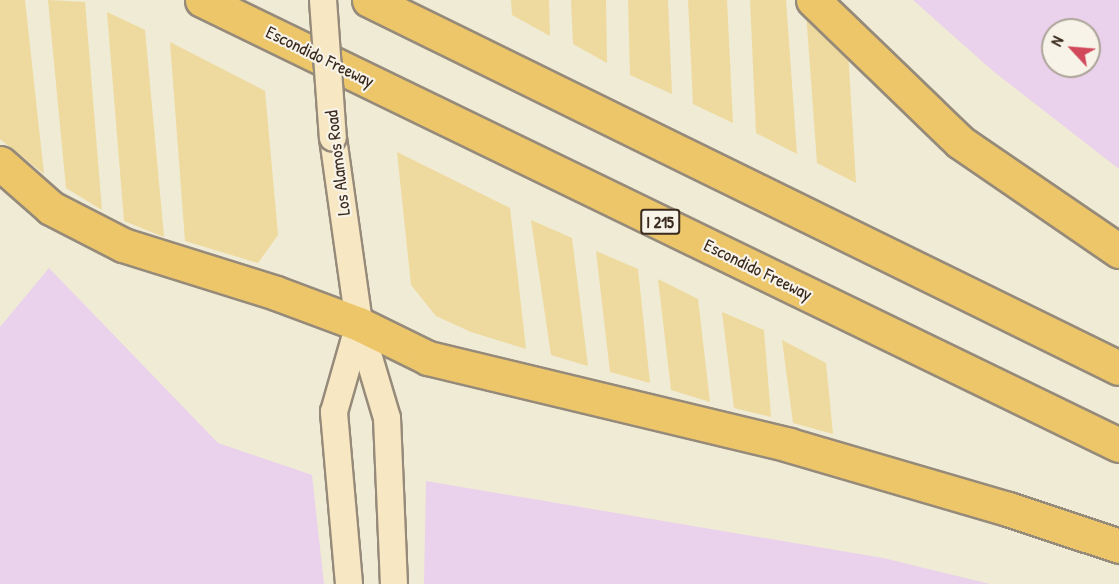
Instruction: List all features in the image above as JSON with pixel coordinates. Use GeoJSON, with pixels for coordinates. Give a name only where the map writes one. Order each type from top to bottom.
{"type":"FeatureCollection","features":[{"type":"Feature","properties":{"kind":"highway","name":"Escondido Freeway"},"geometry":{"type":"LineString","coordinates":[[202,0],[1119,445]]}},
{"type":"Feature","properties":{"kind":"highway"},"geometry":{"type":"LineString","coordinates":[[369,0],[1119,368]]}},
{"type":"Feature","properties":{"kind":"highway"},"geometry":{"type":"LineString","coordinates":[[813,0],[960,142],[1119,251]]}},
{"type":"Feature","properties":{"kind":"highway"},"geometry":{"type":"LineString","coordinates":[[0,163],[51,208],[123,245],[359,324],[428,358],[789,445],[998,505],[1119,546]]}},
{"type":"Feature","properties":{"kind":"main road","name":"Los Alamos Road"},"geometry":{"type":"LineString","coordinates":[[322,0],[333,138],[359,324],[387,418],[394,584]]}},
{"type":"Feature","properties":{"kind":"main road","name":"Los Alamos Road"},"geometry":{"type":"LineString","coordinates":[[350,584],[334,412],[359,324]]}},
{"type":"Feature","properties":{"kind":"shaded area"},"geometry":{"type":"Polygon","coordinates":[[[913,0],[1119,0],[1119,169],[993,71],[913,0]]]}},
{"type":"Feature","properties":{"kind":"shaded area"},"geometry":{"type":"Polygon","coordinates":[[[49,268],[218,443],[312,475],[324,584],[0,584],[0,327],[49,268]]]}},
{"type":"Feature","properties":{"kind":"shaded area"},"geometry":{"type":"Polygon","coordinates":[[[426,481],[883,558],[990,584],[424,584],[426,481]]]}},
{"type":"Feature","properties":{"kind":"sand"},"geometry":{"type":"Polygon","coordinates":[[[0,0],[25,0],[44,174],[0,139],[0,0]]]}},
{"type":"Feature","properties":{"kind":"sand"},"geometry":{"type":"Polygon","coordinates":[[[48,0],[85,2],[102,210],[66,188],[48,0]]]}},
{"type":"Feature","properties":{"kind":"sand"},"geometry":{"type":"Polygon","coordinates":[[[511,0],[549,0],[550,36],[512,15],[511,0]]]}},
{"type":"Feature","properties":{"kind":"sand"},"geometry":{"type":"Polygon","coordinates":[[[571,0],[606,0],[607,63],[573,44],[571,0]]]}},
{"type":"Feature","properties":{"kind":"sand"},"geometry":{"type":"Polygon","coordinates":[[[628,0],[668,0],[672,94],[630,75],[628,0]]]}},
{"type":"Feature","properties":{"kind":"sand"},"geometry":{"type":"Polygon","coordinates":[[[688,0],[727,0],[733,123],[693,104],[688,0]]]}},
{"type":"Feature","properties":{"kind":"sand"},"geometry":{"type":"Polygon","coordinates":[[[750,0],[786,0],[797,154],[756,133],[750,0]]]}},
{"type":"Feature","properties":{"kind":"sand"},"geometry":{"type":"Polygon","coordinates":[[[107,12],[145,30],[164,237],[124,221],[107,12]]]}},
{"type":"Feature","properties":{"kind":"sand"},"geometry":{"type":"Polygon","coordinates":[[[806,12],[848,51],[856,183],[817,163],[806,12]]]}},
{"type":"Feature","properties":{"kind":"sand"},"geometry":{"type":"Polygon","coordinates":[[[170,42],[265,91],[278,235],[258,263],[185,241],[170,42]]]}},
{"type":"Feature","properties":{"kind":"sand"},"geometry":{"type":"Polygon","coordinates":[[[397,152],[510,208],[526,349],[471,332],[436,316],[411,285],[397,152]]]}},
{"type":"Feature","properties":{"kind":"sand"},"geometry":{"type":"Polygon","coordinates":[[[531,220],[572,238],[588,366],[551,355],[531,220]]]}},
{"type":"Feature","properties":{"kind":"sand"},"geometry":{"type":"Polygon","coordinates":[[[596,251],[638,269],[650,383],[610,372],[596,251]]]}},
{"type":"Feature","properties":{"kind":"sand"},"geometry":{"type":"Polygon","coordinates":[[[658,279],[698,299],[710,402],[671,390],[658,279]]]}},
{"type":"Feature","properties":{"kind":"sand"},"geometry":{"type":"Polygon","coordinates":[[[722,312],[764,330],[771,417],[734,408],[722,312]]]}},
{"type":"Feature","properties":{"kind":"sand"},"geometry":{"type":"Polygon","coordinates":[[[782,340],[826,363],[833,434],[793,423],[782,340]]]}}]}
